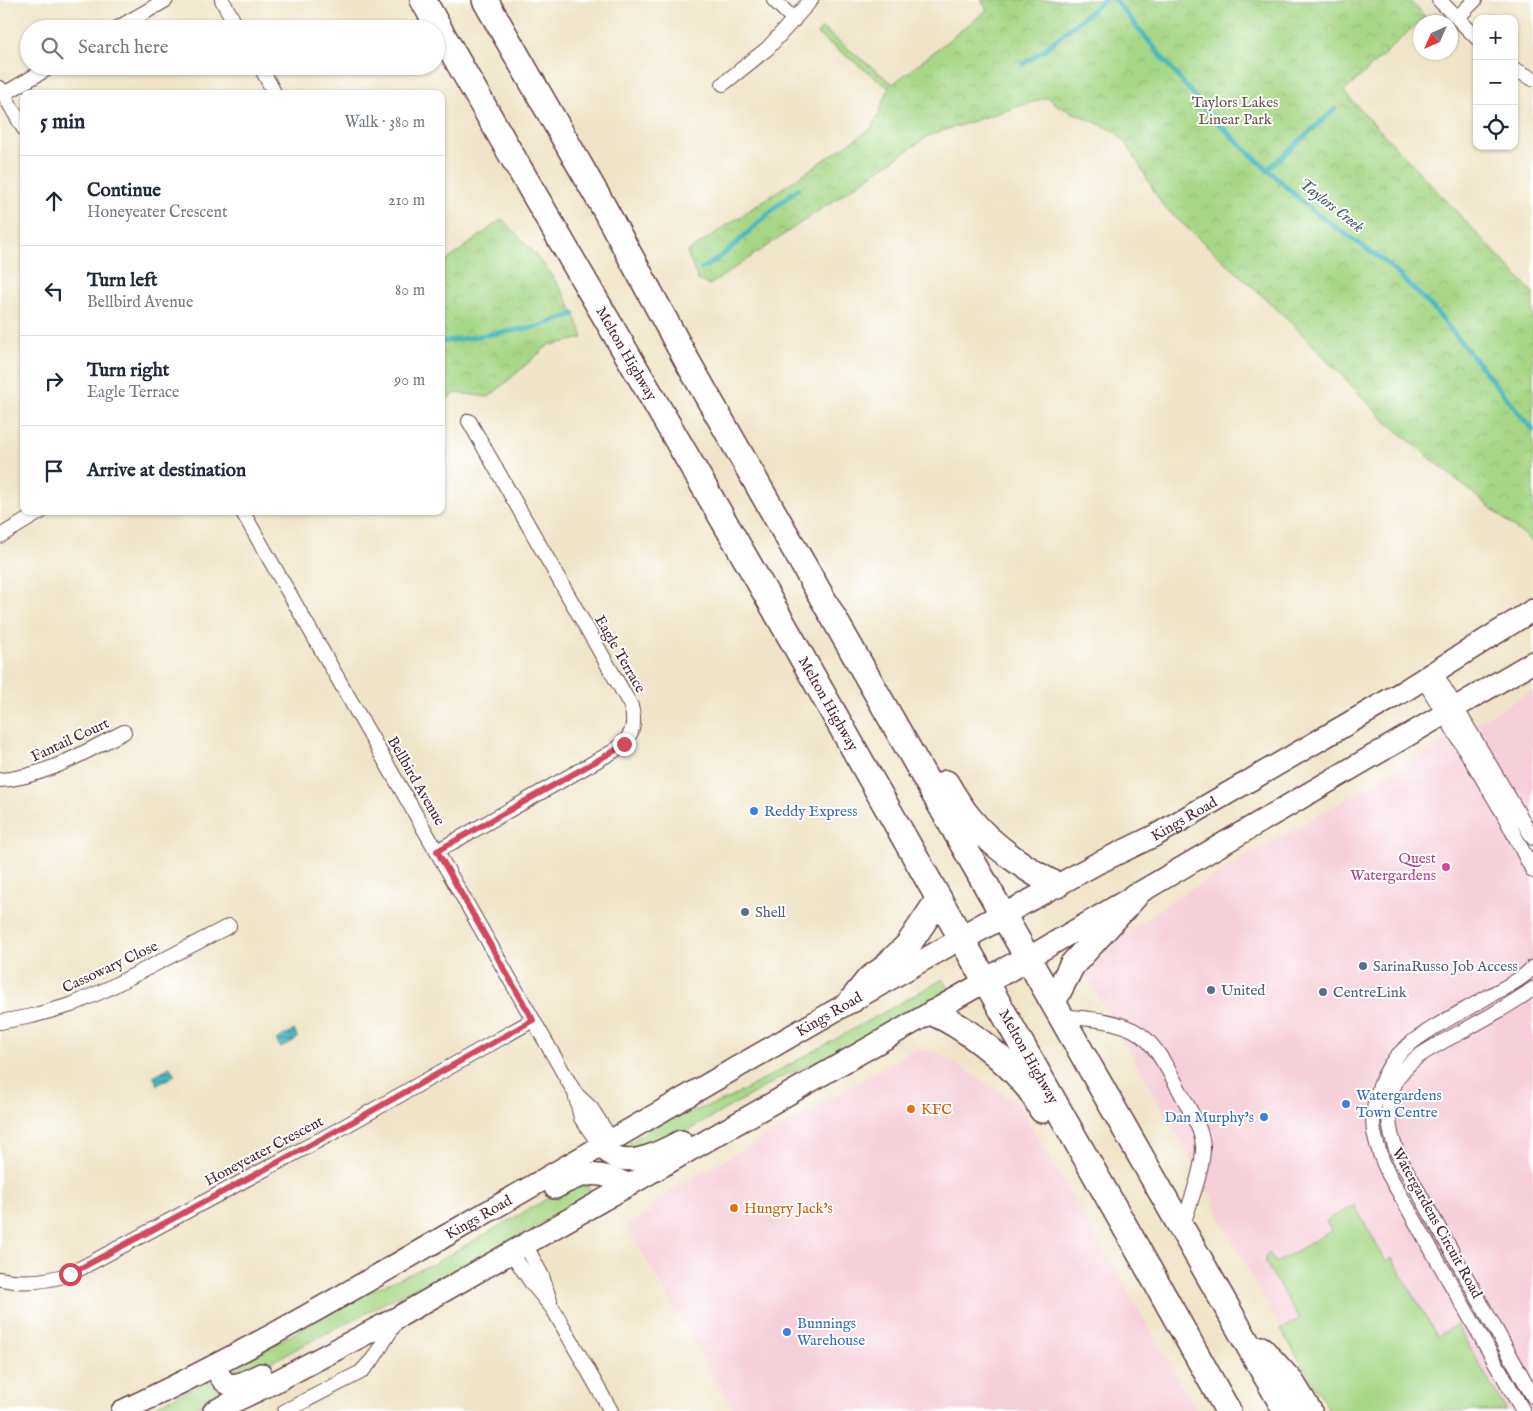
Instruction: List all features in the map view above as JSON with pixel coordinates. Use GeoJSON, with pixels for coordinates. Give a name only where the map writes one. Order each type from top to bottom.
{"type":"FeatureCollection","features":[{"type":"Feature","properties":{"kind":"highway","name":"Melton Highway"},"geometry":{"type":"LineString","coordinates":[[422,0],[433,20]]}},
{"type":"Feature","properties":{"kind":"highway"},"geometry":{"type":"LineString","coordinates":[[486,0],[603,206],[686,359],[1286,1411]]}},
{"type":"Feature","properties":{"kind":"highway","name":"Melton Highway"},"geometry":{"type":"LineString","coordinates":[[445,40],[768,598],[1093,1168],[1228,1411]]}},
{"type":"Feature","properties":{"kind":"highway"},"geometry":{"type":"LineString","coordinates":[[794,548],[874,657],[953,795],[971,821],[1033,873],[1057,885]]}},
{"type":"Feature","properties":{"kind":"highway"},"geometry":{"type":"LineString","coordinates":[[1057,1009],[1072,965],[1134,896]]}},
{"type":"Feature","properties":{"kind":"highway"},"geometry":{"type":"LineString","coordinates":[[852,1000],[869,979],[882,970],[908,945],[939,899]]}},
{"type":"Feature","properties":{"kind":"highway","name":"Kings Road"},"geometry":{"type":"LineString","coordinates":[[962,938],[1003,915]]}},
{"type":"Feature","properties":{"kind":"highway"},"geometry":{"type":"LineString","coordinates":[[986,981],[1028,958]]}},
{"type":"Feature","properties":{"kind":"highway"},"geometry":{"type":"LineString","coordinates":[[933,1013],[964,1029],[1016,1073],[1026,1084],[1043,1111],[1093,1168]]}},
{"type":"Feature","properties":{"kind":"highway"},"geometry":{"type":"LineString","coordinates":[[1234,1320],[1283,1372],[1309,1411]]}},
{"type":"Feature","properties":{"kind":"main road","name":"Kings Road"},"geometry":{"type":"LineString","coordinates":[[1003,915],[1057,885],[1156,835],[1429,675],[1533,610]]}},
{"type":"Feature","properties":{"kind":"main road"},"geometry":{"type":"LineString","coordinates":[[1028,958],[1533,662]]}},
{"type":"Feature","properties":{"kind":"main road","name":"Kings Road"},"geometry":{"type":"LineString","coordinates":[[122,1411],[271,1336],[962,938]]}},
{"type":"Feature","properties":{"kind":"main road"},"geometry":{"type":"LineString","coordinates":[[214,1411],[269,1385],[400,1316],[986,981]]}},
{"type":"Feature","properties":{"kind":"main road"},"geometry":{"type":"LineString","coordinates":[[606,1144],[617,1158],[645,1157],[681,1141],[767,1091],[798,1089]]}},
{"type":"Feature","properties":{"kind":"main road"},"geometry":{"type":"LineString","coordinates":[[373,1278],[450,1247],[580,1175],[605,1174],[630,1185]]}},
{"type":"Feature","properties":{"kind":"main road"},"geometry":{"type":"LineString","coordinates":[[216,1365],[218,1374],[225,1383],[230,1385],[242,1383],[389,1307],[450,1288]]}},
{"type":"Feature","properties":{"kind":"street"},"geometry":{"type":"LineString","coordinates":[[132,20],[166,0]]}},
{"type":"Feature","properties":{"kind":"street"},"geometry":{"type":"LineString","coordinates":[[222,0],[233,20]]}},
{"type":"Feature","properties":{"kind":"street"},"geometry":{"type":"LineString","coordinates":[[774,0],[794,20]]}},
{"type":"Feature","properties":{"kind":"street"},"geometry":{"type":"LineString","coordinates":[[723,84],[768,48],[811,0]]}},
{"type":"Feature","properties":{"kind":"street"},"geometry":{"type":"LineString","coordinates":[[1439,0],[1454,15]]}},
{"type":"Feature","properties":{"kind":"street"},"geometry":{"type":"LineString","coordinates":[[1458,17],[1475,0]]}},
{"type":"Feature","properties":{"kind":"street"},"geometry":{"type":"LineString","coordinates":[[1458,19],[1473,34]]}},
{"type":"Feature","properties":{"kind":"street"},"geometry":{"type":"LineString","coordinates":[[1518,70],[1533,79]]}},
{"type":"Feature","properties":{"kind":"street"},"geometry":{"type":"LineString","coordinates":[[20,122],[2,91],[34,75]]}},
{"type":"Feature","properties":{"kind":"street"},"geometry":{"type":"LineString","coordinates":[[265,75],[273,90]]}},
{"type":"Feature","properties":{"kind":"street","name":"Eagle Terrace"},"geometry":{"type":"LineString","coordinates":[[437,851],[614,751],[624,744],[630,735],[634,718],[631,706],[469,421]]}},
{"type":"Feature","properties":{"kind":"street"},"geometry":{"type":"LineString","coordinates":[[0,536],[35,515]]}},
{"type":"Feature","properties":{"kind":"street","name":"Bellbird Avenue"},"geometry":{"type":"LineString","coordinates":[[244,515],[575,1094],[581,1118],[606,1144]]}},
{"type":"Feature","properties":{"kind":"street"},"geometry":{"type":"LineString","coordinates":[[1429,675],[1533,871]]}},
{"type":"Feature","properties":{"kind":"street"},"geometry":{"type":"LineString","coordinates":[[1450,712],[1533,838]]}},
{"type":"Feature","properties":{"kind":"street","name":"Fantail Court"},"geometry":{"type":"LineString","coordinates":[[0,780],[32,775],[51,769],[124,732]]}},
{"type":"Feature","properties":{"kind":"street","name":"Cassowary Close"},"geometry":{"type":"LineString","coordinates":[[0,1022],[32,1016],[71,1005],[107,990],[229,926]]}},
{"type":"Feature","properties":{"kind":"street","name":"Watergardens Circuit Road"},"geometry":{"type":"LineString","coordinates":[[1523,1411],[1389,1175],[1376,1143],[1374,1113],[1376,1098],[1383,1081],[1392,1063],[1403,1050],[1434,1028],[1514,982],[1533,967]]}},
{"type":"Feature","properties":{"kind":"street","name":"Watergardens Circuit Road"},"geometry":{"type":"LineString","coordinates":[[1533,989],[1414,1059],[1396,1082],[1388,1112],[1391,1134],[1400,1159],[1533,1396]]}},
{"type":"Feature","properties":{"kind":"street"},"geometry":{"type":"LineString","coordinates":[[1057,1009],[1107,1021],[1137,1032],[1153,1047],[1177,1086],[1198,1126],[1203,1147],[1198,1176],[1182,1228]]}},
{"type":"Feature","properties":{"kind":"street","name":"Honeyeater Crescent"},"geometry":{"type":"LineString","coordinates":[[0,1279],[19,1282],[34,1281],[70,1274],[338,1130],[533,1020]]}},
{"type":"Feature","properties":{"kind":"street"},"geometry":{"type":"LineString","coordinates":[[518,1248],[542,1276],[553,1309],[611,1411]]}},
{"type":"Feature","properties":{"kind":"street"},"geometry":{"type":"LineString","coordinates":[[285,1411],[361,1372],[373,1359],[400,1316]]}},
{"type":"Feature","properties":{"kind":"shaded area","name":"Watergardens Town Centre"},"geometry":{"type":"Polygon","coordinates":[[[1533,690],[1533,1411],[1330,1411],[1281,1330],[1218,1214],[1212,1196],[1085,974],[1129,931],[1174,899],[1533,690]]]}},
{"type":"Feature","properties":{"kind":"shaded area"},"geometry":{"type":"Polygon","coordinates":[[[921,1049],[937,1052],[1018,1103],[1197,1411],[734,1411],[626,1225],[651,1212],[654,1201],[914,1050],[921,1049]]]}},
{"type":"Feature","properties":{"kind":"green space","name":"Taylors Lakes Linear Park"},"geometry":{"type":"Polygon","coordinates":[[[981,0],[1409,0],[1424,15],[1413,15],[1413,27],[1344,92],[1533,293],[1533,543],[1383,419],[1290,321],[1162,205],[1127,144],[1113,130],[1058,106],[1048,97],[930,135],[709,285],[698,280],[687,252],[872,128],[889,88],[817,34],[822,28],[893,84],[987,10],[981,0]]]}},
{"type":"Feature","properties":{"kind":"green space"},"geometry":{"type":"Polygon","coordinates":[[[502,219],[550,273],[569,304],[583,338],[552,345],[551,343],[489,397],[456,393],[445,400],[445,262],[502,219]]]}},
{"type":"Feature","properties":{"kind":"green space"},"geometry":{"type":"Polygon","coordinates":[[[943,979],[948,988],[937,997],[845,1050],[784,1076],[673,1139],[655,1147],[624,1150],[625,1146],[657,1124],[723,1101],[739,1093],[943,979]]]}},
{"type":"Feature","properties":{"kind":"green space"},"geometry":{"type":"Polygon","coordinates":[[[588,1185],[590,1192],[584,1199],[464,1267],[402,1294],[242,1377],[232,1376],[234,1370],[252,1357],[368,1292],[435,1263],[559,1192],[588,1185]]]}},
{"type":"Feature","properties":{"kind":"green space"},"geometry":{"type":"Polygon","coordinates":[[[1354,1205],[1386,1261],[1392,1258],[1437,1336],[1457,1325],[1505,1411],[1330,1411],[1281,1330],[1299,1319],[1266,1263],[1265,1256],[1269,1252],[1275,1263],[1281,1260],[1331,1231],[1326,1221],[1354,1205]]]}},
{"type":"Feature","properties":{"kind":"green space"},"geometry":{"type":"Polygon","coordinates":[[[209,1380],[221,1393],[205,1403],[186,1409],[146,1411],[209,1380]]]}},
{"type":"Feature","properties":{"kind":"water"},"geometry":{"type":"Polygon","coordinates":[[[294,1030],[298,1038],[281,1048],[276,1040],[294,1030]]]}},
{"type":"Feature","properties":{"kind":"water"},"geometry":{"type":"Polygon","coordinates":[[[170,1067],[175,1075],[158,1085],[153,1076],[170,1067]]]}},
{"type":"Feature","properties":{"kind":"waterway"},"geometry":{"type":"LineString","coordinates":[[1023,64],[1043,51],[1104,0]]}},
{"type":"Feature","properties":{"kind":"waterway","name":"Taylors Creek"},"geometry":{"type":"LineString","coordinates":[[1115,0],[1208,113],[1245,149],[1313,211],[1388,264],[1433,308],[1533,430]]}},
{"type":"Feature","properties":{"kind":"waterway"},"geometry":{"type":"LineString","coordinates":[[1267,170],[1335,109]]}},
{"type":"Feature","properties":{"kind":"waterway"},"geometry":{"type":"LineString","coordinates":[[701,269],[727,251],[798,189]]}},
{"type":"Feature","properties":{"kind":"waterway"},"geometry":{"type":"LineString","coordinates":[[445,341],[537,327],[574,314]]}},
{"type":"Feature","properties":{"kind":"place","name":"Reddy Express"},"geometry":{"type":"Point","coordinates":[754,811]}},
{"type":"Feature","properties":{"kind":"place","name":"Quest Watergardens"},"geometry":{"type":"Point","coordinates":[1446,867]}},
{"type":"Feature","properties":{"kind":"place","name":"Shell"},"geometry":{"type":"Point","coordinates":[745,912]}},
{"type":"Feature","properties":{"kind":"place","name":"SarinaRusso Job Access"},"geometry":{"type":"Point","coordinates":[1363,966]}},
{"type":"Feature","properties":{"kind":"place","name":"United"},"geometry":{"type":"Point","coordinates":[1211,990]}},
{"type":"Feature","properties":{"kind":"place","name":"CentreLink"},"geometry":{"type":"Point","coordinates":[1323,992]}},
{"type":"Feature","properties":{"kind":"place","name":"Watergardens Town Centre"},"geometry":{"type":"Point","coordinates":[1346,1104]}},
{"type":"Feature","properties":{"kind":"place","name":"KFC"},"geometry":{"type":"Point","coordinates":[911,1109]}},
{"type":"Feature","properties":{"kind":"place","name":"Dan Murphy's"},"geometry":{"type":"Point","coordinates":[1264,1117]}},
{"type":"Feature","properties":{"kind":"place","name":"Hungry Jack's"},"geometry":{"type":"Point","coordinates":[734,1208]}},
{"type":"Feature","properties":{"kind":"place","name":"Bunnings Warehouse"},"geometry":{"type":"Point","coordinates":[787,1332]}},
{"type":"Feature","properties":{"kind":"route"},"geometry":{"type":"LineString","coordinates":[[70,1274],[338,1130],[533,1020],[437,851],[624,744]]}}]}
